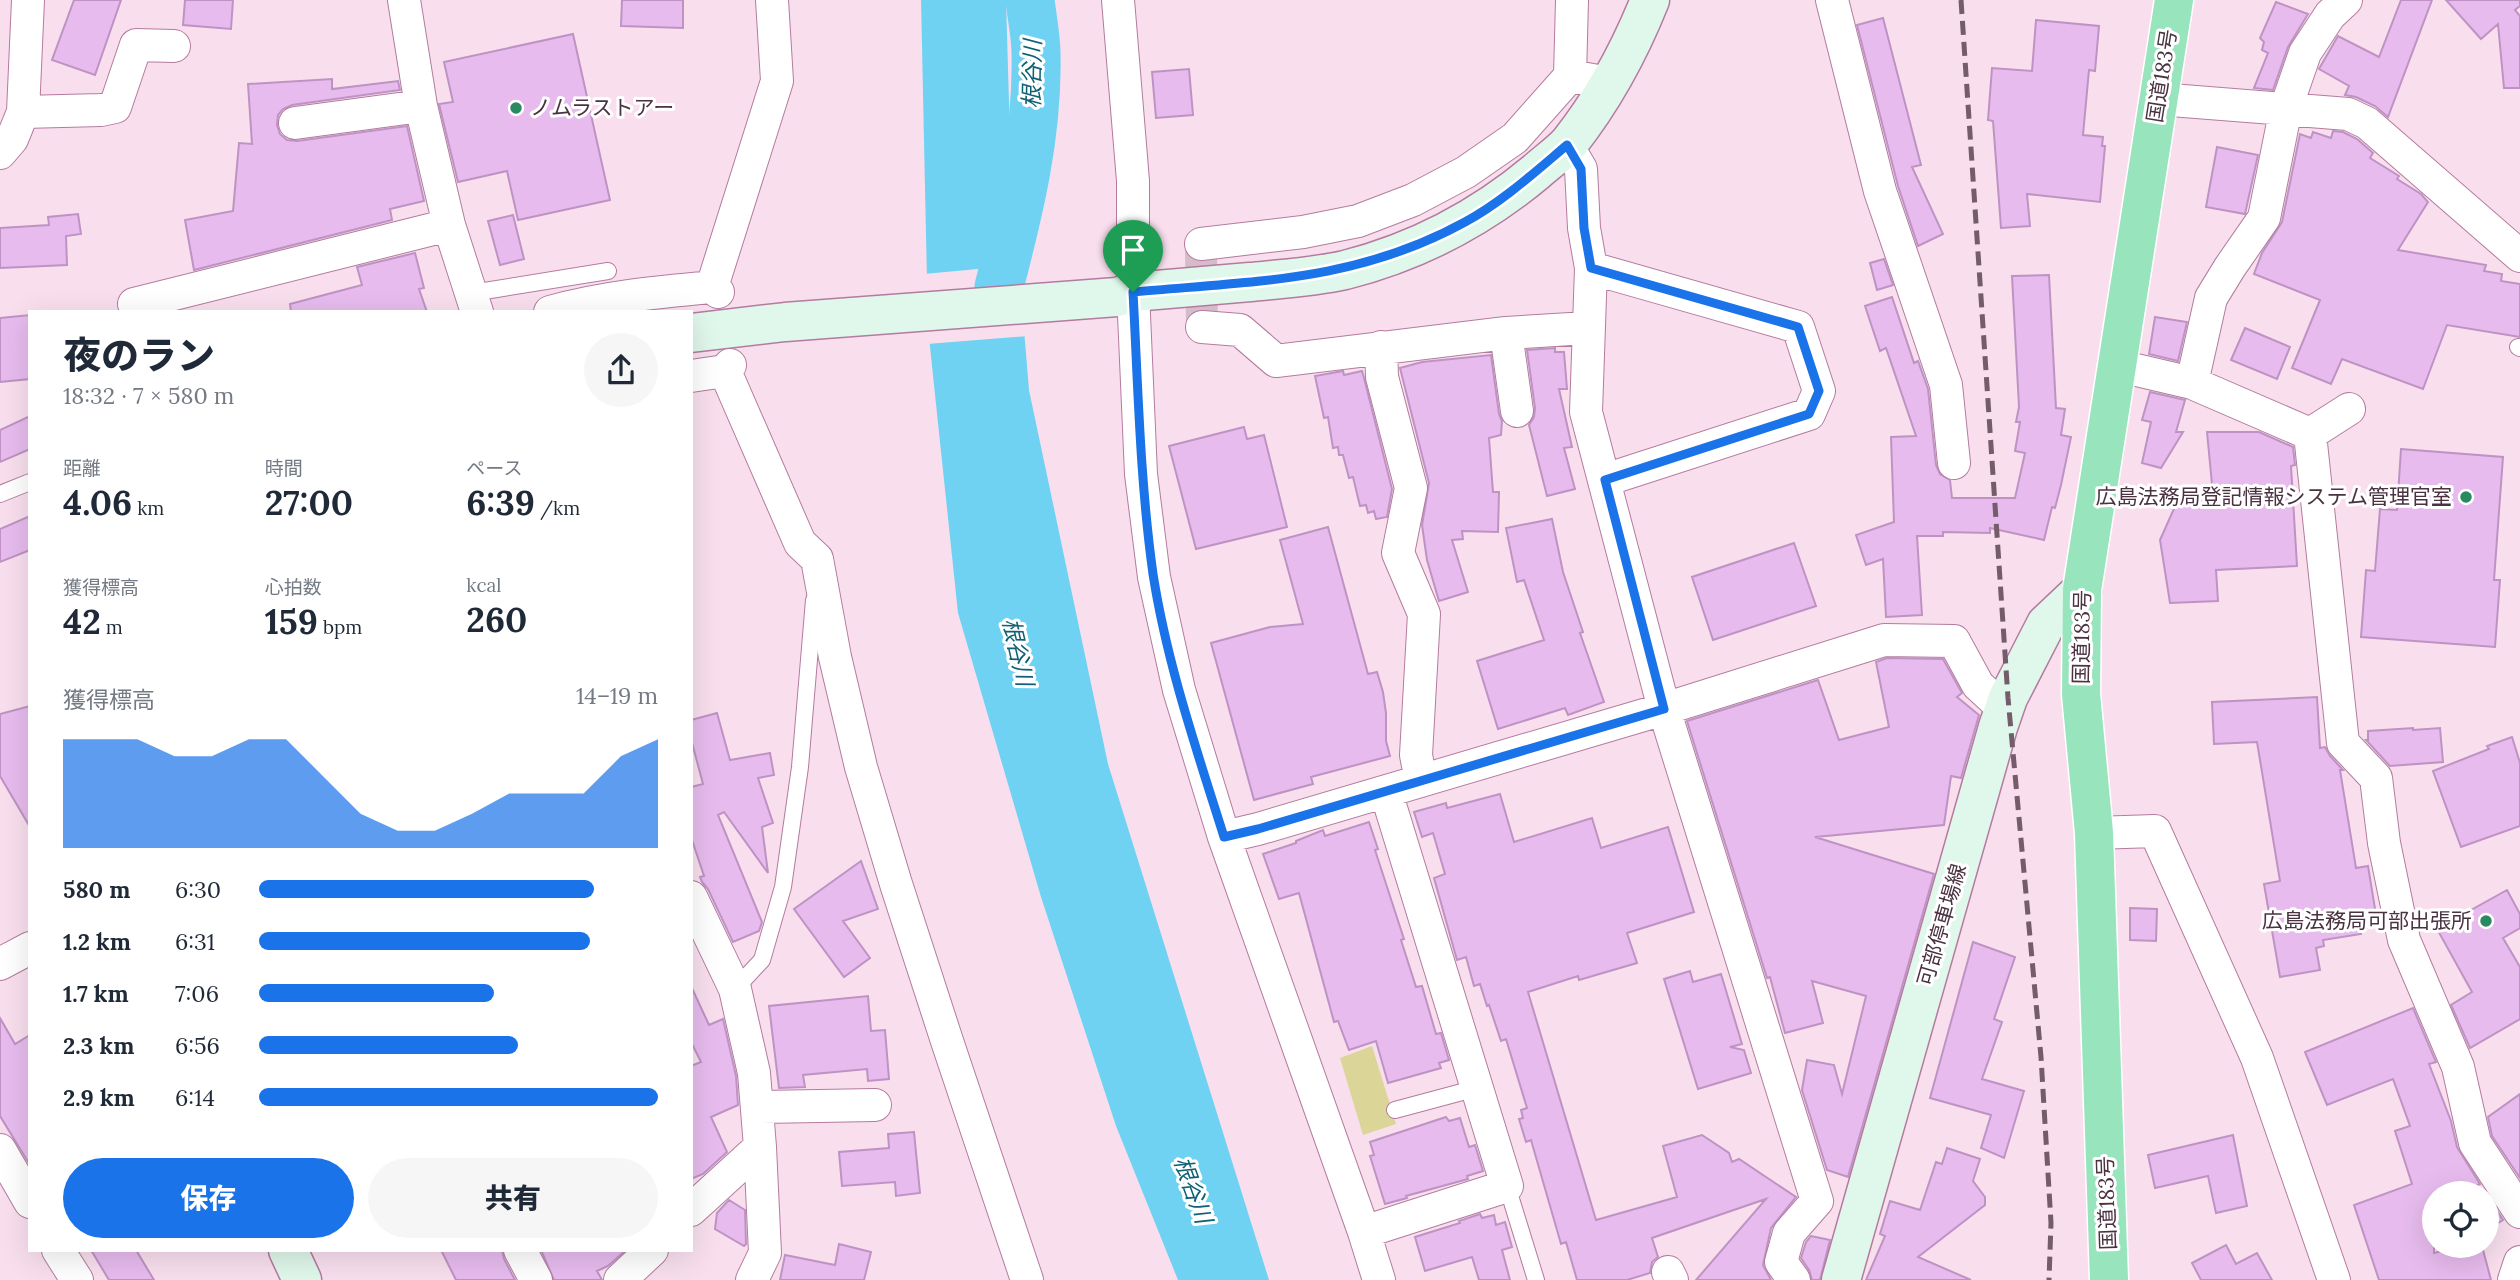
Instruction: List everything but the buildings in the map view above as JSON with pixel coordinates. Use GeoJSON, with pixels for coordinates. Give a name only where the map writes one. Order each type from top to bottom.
{"type":"FeatureCollection","features":[{"type":"Feature","properties":{"kind":"highway","name":"国道183号"},"geometry":{"type":"LineString","coordinates":[[2109,1280],[2094,833],[2081,694],[2082,590],[2174,0]]}},
{"type":"Feature","properties":{"kind":"street"},"geometry":{"type":"LineString","coordinates":[[0,153],[12,139],[23,112],[28,0]]}},
{"type":"Feature","properties":{"kind":"street"},"geometry":{"type":"LineString","coordinates":[[404,0],[421,107],[449,225],[475,302]]}},
{"type":"Feature","properties":{"kind":"street"},"geometry":{"type":"LineString","coordinates":[[558,310],[639,294],[715,290],[777,81],[772,0]]}},
{"type":"Feature","properties":{"kind":"street"},"geometry":{"type":"LineString","coordinates":[[1101,0],[1125,294],[1154,577],[1179,690],[1224,837],[1379,1280]]}},
{"type":"Feature","properties":{"kind":"street"},"geometry":{"type":"LineString","coordinates":[[1118,0],[1133,181],[1125,294]]}},
{"type":"Feature","properties":{"kind":"street"},"geometry":{"type":"LineString","coordinates":[[1201,244],[1303,232],[1358,221],[1413,200],[1466,172],[1515,138],[1570,76],[1572,0]]}},
{"type":"Feature","properties":{"kind":"street"},"geometry":{"type":"LineString","coordinates":[[693,333],[785,322],[1304,277],[1344,270],[1387,258],[1468,221],[1517,188],[1567,145],[1609,83],[1638,31],[1650,0]]}},
{"type":"Feature","properties":{"kind":"street"},"geometry":{"type":"LineString","coordinates":[[1832,0],[1880,191],[1946,385],[1954,463]]}},
{"type":"Feature","properties":{"kind":"street"},"geometry":{"type":"LineString","coordinates":[[2192,383],[2211,298],[2264,218],[2286,108],[2305,53],[2330,15],[2346,0]]}},
{"type":"Feature","properties":{"kind":"street"},"geometry":{"type":"LineString","coordinates":[[23,112],[101,110],[115,107],[136,45],[174,46]]}},
{"type":"Feature","properties":{"kind":"street"},"geometry":{"type":"LineString","coordinates":[[1570,76],[1609,83]]}},
{"type":"Feature","properties":{"kind":"street"},"geometry":{"type":"LineString","coordinates":[[2158,99],[2348,114],[2367,123],[2520,256]]}},
{"type":"Feature","properties":{"kind":"street"},"geometry":{"type":"LineString","coordinates":[[295,123],[421,107]]}},
{"type":"Feature","properties":{"kind":"street"},"geometry":{"type":"LineString","coordinates":[[1567,145],[1581,169],[1584,228],[1591,268],[1586,412],[1664,709],[1816,1201],[1790,1234],[1781,1262],[1794,1280]]}},
{"type":"Feature","properties":{"kind":"street"},"geometry":{"type":"LineString","coordinates":[[134,304],[449,225]]}},
{"type":"Feature","properties":{"kind":"street"},"geometry":{"type":"LineString","coordinates":[[1591,268],[1798,327],[1819,391],[1809,414],[1605,480]]}},
{"type":"Feature","properties":{"kind":"street"},"geometry":{"type":"LineString","coordinates":[[1202,327],[1240,330],[1276,361],[1381,346],[1587,328]]}},
{"type":"Feature","properties":{"kind":"street"},"geometry":{"type":"LineString","coordinates":[[1506,333],[1517,411]]}},
{"type":"Feature","properties":{"kind":"street"},"geometry":{"type":"LineString","coordinates":[[1381,346],[1382,377],[1411,488],[1398,553],[1424,614],[1416,755],[1421,781]]}},
{"type":"Feature","properties":{"kind":"street"},"geometry":{"type":"LineString","coordinates":[[2115,365],[2192,383],[2310,434]]}},
{"type":"Feature","properties":{"kind":"street"},"geometry":{"type":"LineString","coordinates":[[693,376],[727,368],[800,543],[817,559],[835,657],[873,806],[947,1041],[1027,1280]]}},
{"type":"Feature","properties":{"kind":"street"},"geometry":{"type":"LineString","coordinates":[[2310,434],[2349,409]]}},
{"type":"Feature","properties":{"kind":"street"},"geometry":{"type":"LineString","coordinates":[[2310,434],[2343,743],[2376,778],[2384,843],[2404,940],[2458,1067],[2475,1143],[2520,1212]]}},
{"type":"Feature","properties":{"kind":"street","name":"可部停車場線"},"geometry":{"type":"LineString","coordinates":[[1841,1280],[2004,709],[2046,624],[2082,590]]}},
{"type":"Feature","properties":{"kind":"street"},"geometry":{"type":"LineString","coordinates":[[1224,837],[1386,792],[1884,640],[1954,641],[1978,685],[2004,709]]}},
{"type":"Feature","properties":{"kind":"street"},"geometry":{"type":"LineString","coordinates":[[1364,1232],[1507,1186],[1386,792]]}},
{"type":"Feature","properties":{"kind":"street"},"geometry":{"type":"LineString","coordinates":[[2094,833],[2155,831],[2257,1058],[2334,1280]]}},
{"type":"Feature","properties":{"kind":"street"},"geometry":{"type":"LineString","coordinates":[[693,901],[735,989],[754,1073],[765,1253],[752,1280]]}},
{"type":"Feature","properties":{"kind":"street"},"geometry":{"type":"LineString","coordinates":[[0,964],[28,949]]}},
{"type":"Feature","properties":{"kind":"street"},"geometry":{"type":"LineString","coordinates":[[757,1107],[875,1105]]}},
{"type":"Feature","properties":{"kind":"street"},"geometry":{"type":"LineString","coordinates":[[693,1208],[760,1147]]}},
{"type":"Feature","properties":{"kind":"street"},"geometry":{"type":"LineString","coordinates":[[0,1150],[28,1199]]}},
{"type":"Feature","properties":{"kind":"street"},"geometry":{"type":"LineString","coordinates":[[59,1252],[76,1280]]}},
{"type":"Feature","properties":{"kind":"street"},"geometry":{"type":"LineString","coordinates":[[289,1252],[302,1280]]}},
{"type":"Feature","properties":{"kind":"street"},"geometry":{"type":"LineString","coordinates":[[521,1252],[536,1280]]}},
{"type":"Feature","properties":{"kind":"street"},"geometry":{"type":"LineString","coordinates":[[620,1280],[650,1252]]}},
{"type":"Feature","properties":{"kind":"street"},"geometry":{"type":"LineString","coordinates":[[2514,1280],[2520,1262]]}},
{"type":"Feature","properties":{"kind":"lane"},"geometry":{"type":"LineString","coordinates":[[475,302],[608,271]]}},
{"type":"Feature","properties":{"kind":"lane"},"geometry":{"type":"LineString","coordinates":[[0,494],[28,483]]}},
{"type":"Feature","properties":{"kind":"lane"},"geometry":{"type":"LineString","coordinates":[[735,989],[762,960],[783,887],[800,766],[817,559]]}},
{"type":"Feature","properties":{"kind":"lane"},"geometry":{"type":"LineString","coordinates":[[1395,1111],[1477,1088]]}},
{"type":"Feature","properties":{"kind":"lane"},"geometry":{"type":"LineString","coordinates":[[1507,1186],[1536,1280]]}},
{"type":"Feature","properties":{"kind":"shaded area"},"geometry":{"type":"Polygon","coordinates":[[[1372,1046],[1396,1124],[1363,1135],[1340,1058],[1372,1046]]]}},
{"type":"Feature","properties":{"kind":"water"},"geometry":{"type":"Polygon","coordinates":[[[921,0],[1006,0],[1011,171],[1029,390],[1108,764],[1269,1280],[1178,1280],[1116,1126],[1041,897],[958,613],[928,328],[921,0]]]}},
{"type":"Feature","properties":{"kind":"pier"},"geometry":{"type":"Polygon","coordinates":[[[1022,265],[1028,336],[927,344],[924,274],[1022,265]]]}},
{"type":"Feature","properties":{"kind":"waterway","name":"根谷川"},"geometry":{"type":"LineString","coordinates":[[999,287],[1020,201],[1034,113],[1036,47],[1030,0]]}},
{"type":"Feature","properties":{"kind":"tunnel"},"geometry":{"type":"LineString","coordinates":[[1201,244],[1202,327]]}},
{"type":"Feature","properties":{"kind":"railway"},"geometry":{"type":"LineString","coordinates":[[1961,0],[2008,698],[2041,1057],[2051,1223],[2049,1280]]}},
{"type":"Feature","properties":{"kind":"place","name":"ノムラストアー"},"geometry":{"type":"Point","coordinates":[516,108]}},
{"type":"Feature","properties":{"kind":"place","name":"広島法務局登記情報システム管理官室"},"geometry":{"type":"Point","coordinates":[2466,497]}},
{"type":"Feature","properties":{"kind":"place","name":"広島法務局可部出張所"},"geometry":{"type":"Point","coordinates":[2486,921]}},
{"type":"Feature","properties":{"kind":"route"},"geometry":{"type":"LineString","coordinates":[[1567,145],[1581,169],[1584,228],[1591,268],[1798,327],[1819,391],[1809,414],[1605,480],[1664,709],[1224,837],[1179,690],[1154,577],[1142,474],[1133,292],[1304,277],[1344,270],[1387,258],[1468,221],[1517,188],[1567,145]]}}]}
